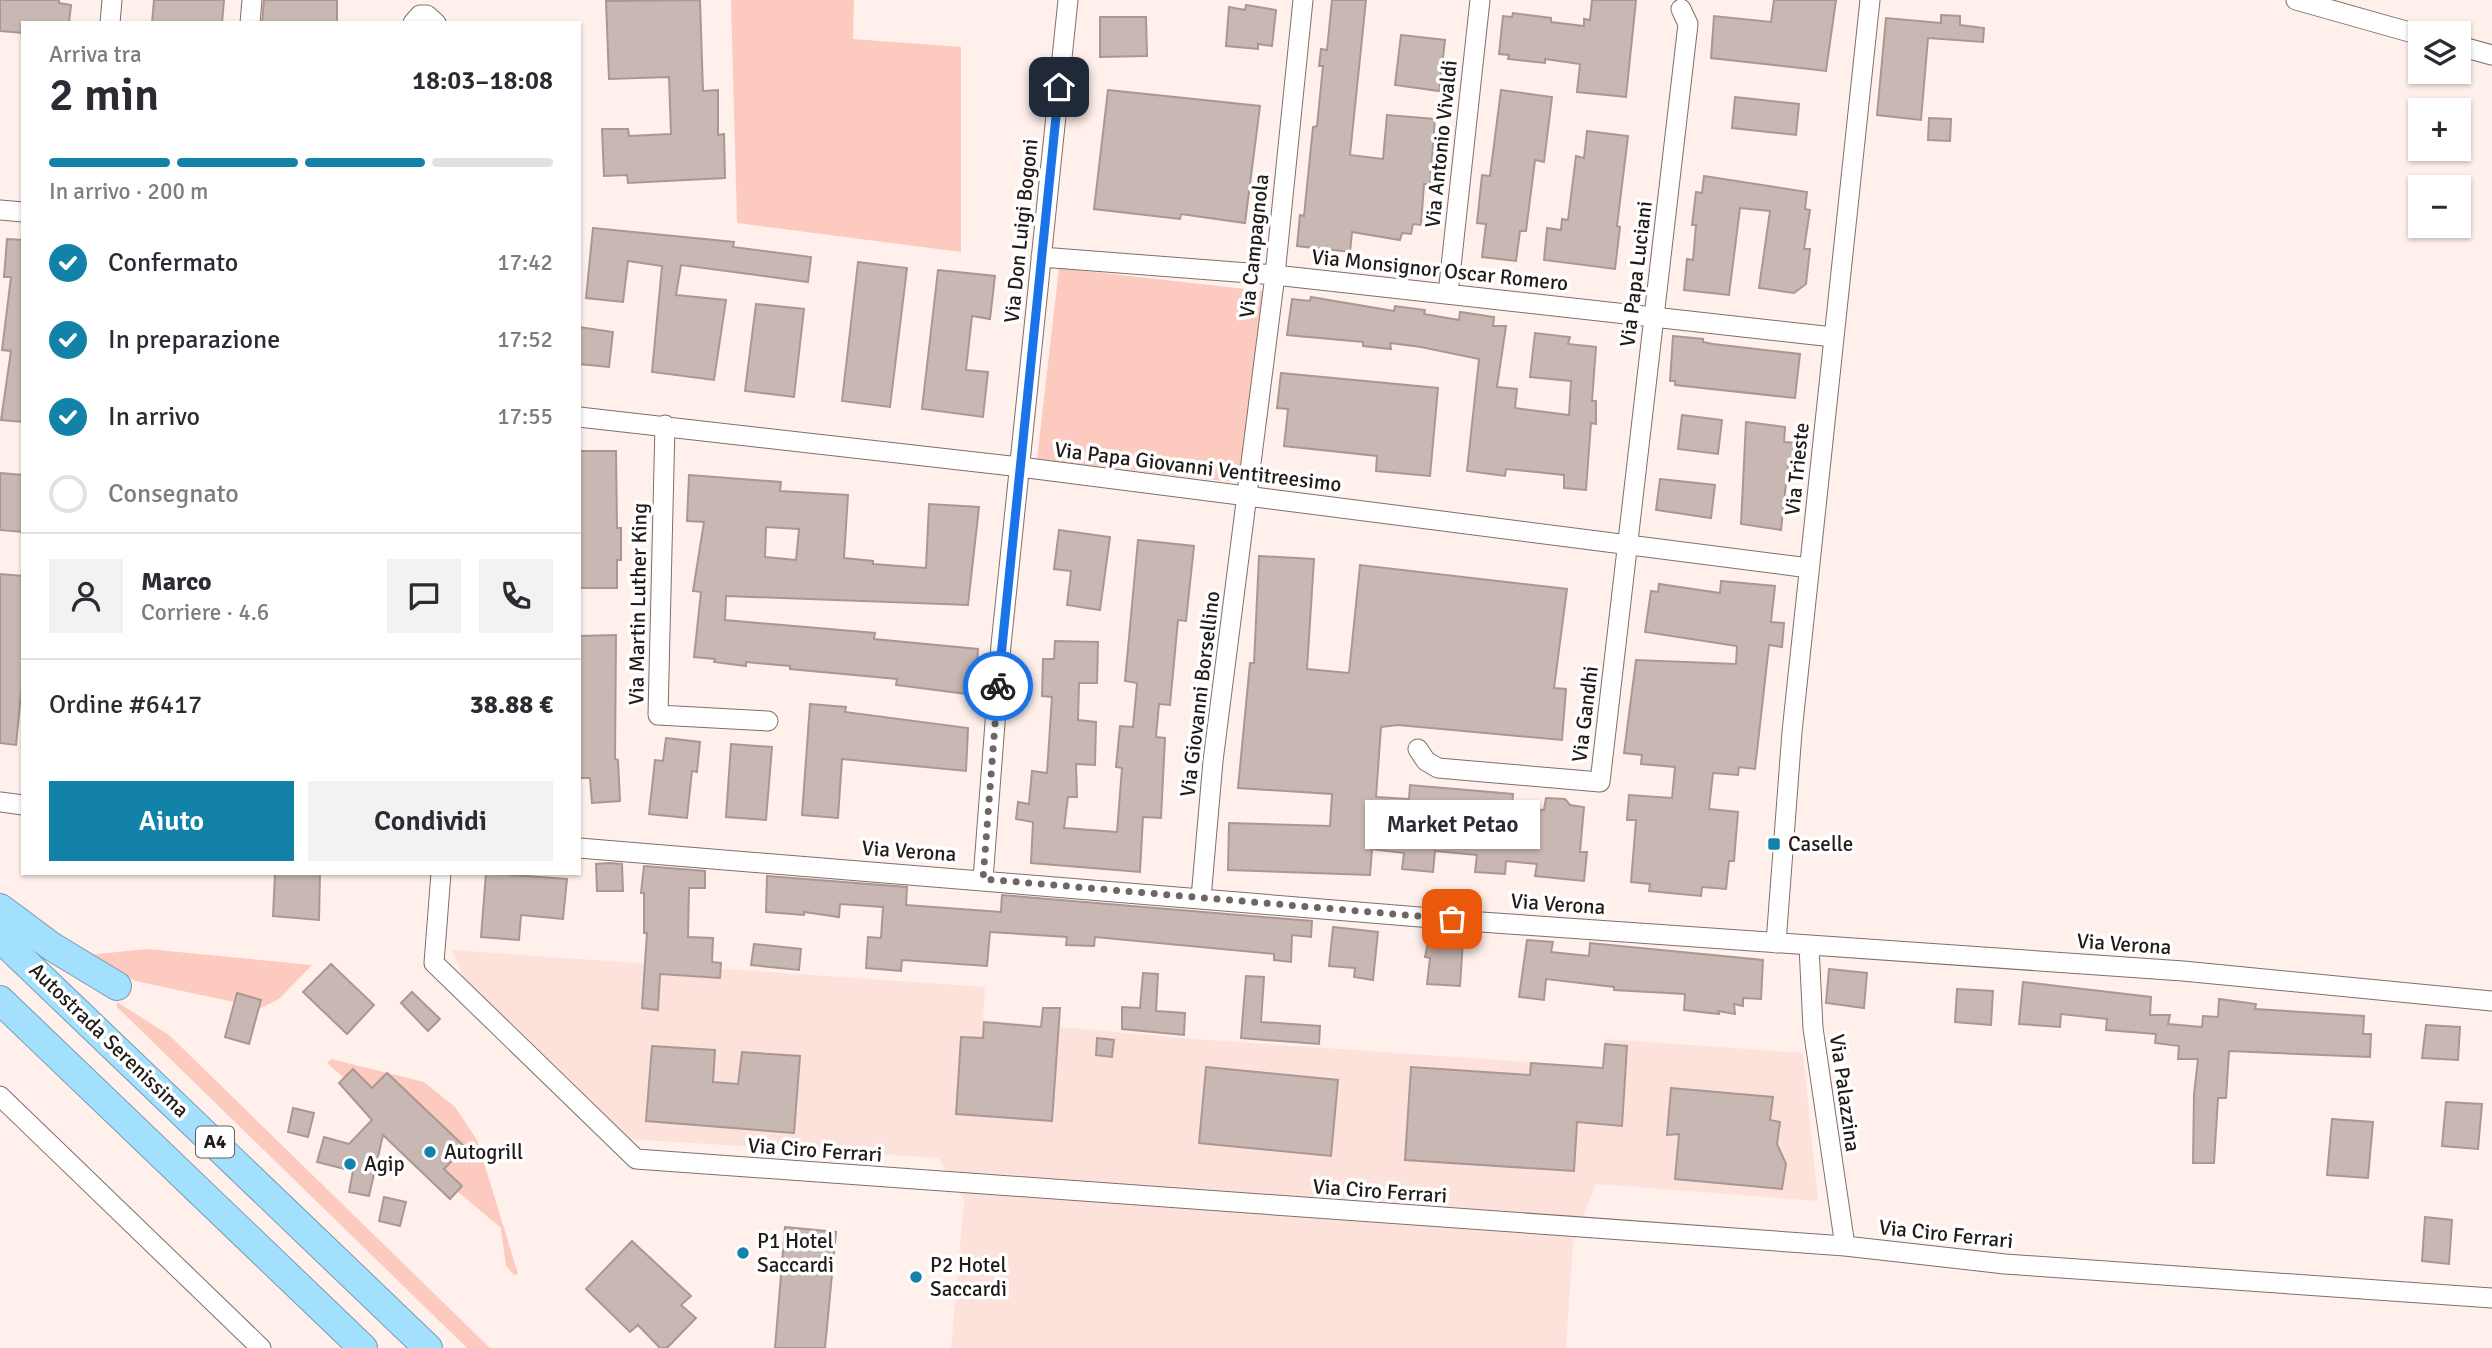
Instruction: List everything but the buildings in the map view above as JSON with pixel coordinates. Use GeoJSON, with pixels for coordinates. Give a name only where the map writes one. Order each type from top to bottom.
{"type":"FeatureCollection","features":[{"type":"Feature","properties":{"kind":"highway"},"geometry":{"type":"LineString","coordinates":[[0,908],[51,946],[117,986]]}},
{"type":"Feature","properties":{"kind":"highway","name":"Autostrada Serenissima"},"geometry":{"type":"LineString","coordinates":[[0,938],[428,1348]]}},
{"type":"Feature","properties":{"kind":"highway","name":"A4"},"geometry":{"type":"LineString","coordinates":[[0,1000],[362,1348]]}},
{"type":"Feature","properties":{"kind":"street"},"geometry":{"type":"LineString","coordinates":[[110,21],[112,0]]}},
{"type":"Feature","properties":{"kind":"street"},"geometry":{"type":"LineString","coordinates":[[250,21],[252,0]]}},
{"type":"Feature","properties":{"kind":"street","name":"Via Don Luigi Bogoni"},"geometry":{"type":"LineString","coordinates":[[983,879],[1002,645],[1068,0]]}},
{"type":"Feature","properties":{"kind":"street","name":"Via Campagnola"},"geometry":{"type":"LineString","coordinates":[[1248,497],[1275,275],[1303,0]]}},
{"type":"Feature","properties":{"kind":"street","name":"Via Antonio Vivaldi"},"geometry":{"type":"LineString","coordinates":[[1448,294],[1480,0]]}},
{"type":"Feature","properties":{"kind":"street","name":"Via Trieste"},"geometry":{"type":"LineString","coordinates":[[1776,943],[1792,732],[1870,0]]}},
{"type":"Feature","properties":{"kind":"street"},"geometry":{"type":"LineString","coordinates":[[2296,0],[2408,32]]}},
{"type":"Feature","properties":{"kind":"street","name":"Via Papa Luciani"},"geometry":{"type":"LineString","coordinates":[[1628,546],[1688,24],[1681,9]]}},
{"type":"Feature","properties":{"kind":"street"},"geometry":{"type":"LineString","coordinates":[[415,21],[420,15],[427,15],[434,21]]}},
{"type":"Feature","properties":{"kind":"street"},"geometry":{"type":"LineString","coordinates":[[2471,49],[2492,55]]}},
{"type":"Feature","properties":{"kind":"street"},"geometry":{"type":"LineString","coordinates":[[0,209],[21,212]]}},
{"type":"Feature","properties":{"kind":"street","name":"Via Monsignor Oscar Romero"},"geometry":{"type":"LineString","coordinates":[[1041,257],[1275,275],[1833,337]]}},
{"type":"Feature","properties":{"kind":"street","name":"Via Papa Giovanni Ventitreesimo"},"geometry":{"type":"LineString","coordinates":[[581,417],[1020,467],[1809,568]]}},
{"type":"Feature","properties":{"kind":"street","name":"Via Martin Luther King"},"geometry":{"type":"LineString","coordinates":[[665,425],[658,715],[768,721]]}},
{"type":"Feature","properties":{"kind":"street","name":"Via Giovanni Borsellino"},"geometry":{"type":"LineString","coordinates":[[1201,898],[1213,761],[1248,497]]}},
{"type":"Feature","properties":{"kind":"street","name":"Via Gandhi"},"geometry":{"type":"LineString","coordinates":[[1418,749],[1426,761],[1438,768],[1600,782],[1628,546]]}},
{"type":"Feature","properties":{"kind":"street"},"geometry":{"type":"LineString","coordinates":[[0,802],[21,805]]}},
{"type":"Feature","properties":{"kind":"street","name":"Via Verona"},"geometry":{"type":"LineString","coordinates":[[581,848],[1809,946],[2183,971],[2492,1001]]}},
{"type":"Feature","properties":{"kind":"street","name":"Via Ciro Ferrari"},"geometry":{"type":"LineString","coordinates":[[441,875],[434,963],[636,1159],[1845,1247],[2005,1264],[2492,1298]]}},
{"type":"Feature","properties":{"kind":"street","name":"Via Palazzina"},"geometry":{"type":"LineString","coordinates":[[1809,946],[1813,1028],[1845,1247]]}},
{"type":"Feature","properties":{"kind":"street"},"geometry":{"type":"LineString","coordinates":[[0,1096],[261,1348]]}},
{"type":"Feature","properties":{"kind":"shaded area"},"geometry":{"type":"Polygon","coordinates":[[[731,0],[854,0],[853,39],[961,47],[961,252],[737,223],[731,0]]]}},
{"type":"Feature","properties":{"kind":"shaded area"},"geometry":{"type":"Polygon","coordinates":[[[1059,268],[1263,291],[1240,483],[1037,459],[1059,268]]]}},
{"type":"Feature","properties":{"kind":"shaded area"},"geometry":{"type":"Polygon","coordinates":[[[147,949],[312,965],[279,999],[259,1009],[261,1000],[237,993],[234,1002],[136,981],[88,955],[147,949]]]}},
{"type":"Feature","properties":{"kind":"shaded area"},"geometry":{"type":"Polygon","coordinates":[[[452,950],[985,987],[983,1020],[1195,1039],[1603,1067],[1605,1039],[1803,1053],[1818,1201],[1596,1184],[1573,1244],[1566,1348],[951,1348],[964,1200],[938,1158],[626,1139],[463,976],[452,950]]]}},
{"type":"Feature","properties":{"kind":"shaded area"},"geometry":{"type":"Polygon","coordinates":[[[117,1002],[169,1035],[490,1348],[467,1348],[117,1007],[117,1002]]]}},
{"type":"Feature","properties":{"kind":"shaded area"},"geometry":{"type":"Polygon","coordinates":[[[331,1059],[424,1082],[455,1107],[477,1140],[518,1274],[514,1275],[506,1266],[501,1228],[457,1191],[462,1185],[444,1169],[464,1147],[387,1073],[372,1088],[353,1069],[344,1078],[327,1063],[331,1059]]]}},
{"type":"Feature","properties":{"kind":"way so far"},"geometry":{"type":"LineString","coordinates":[[998,686],[983,879],[1452,919]]}},
{"type":"Feature","properties":{"kind":"place","name":"Caselle"},"geometry":{"type":"Point","coordinates":[1774,844]}},
{"type":"Feature","properties":{"kind":"place","name":"Market Petao"},"geometry":{"type":"Point","coordinates":[1452,919]}},
{"type":"Feature","properties":{"kind":"place","name":"Autogrill"},"geometry":{"type":"Point","coordinates":[430,1152]}},
{"type":"Feature","properties":{"kind":"place","name":"Agip"},"geometry":{"type":"Point","coordinates":[350,1164]}},
{"type":"Feature","properties":{"kind":"place","name":"P1 Hotel Saccardi"},"geometry":{"type":"Point","coordinates":[743,1253]}},
{"type":"Feature","properties":{"kind":"place","name":"P2 Hotel Saccardi"},"geometry":{"type":"Point","coordinates":[916,1277]}},
{"type":"Feature","properties":{"kind":"route"},"geometry":{"type":"LineString","coordinates":[[998,686],[1059,87]]}}]}
